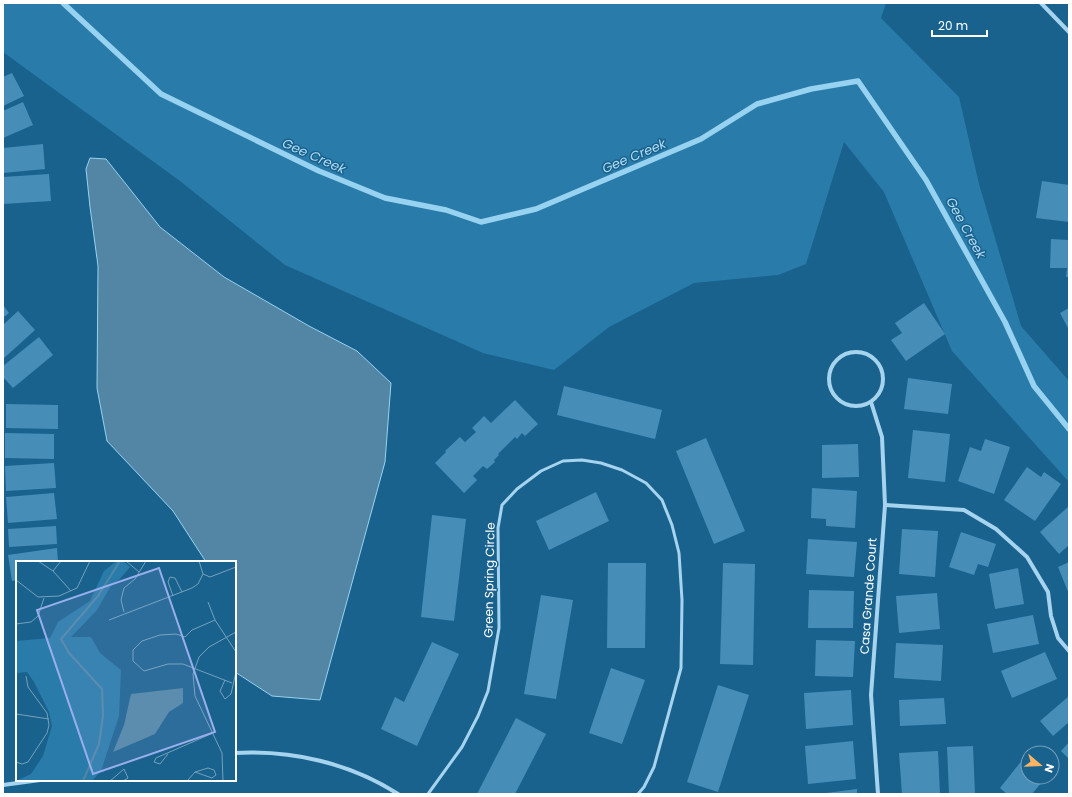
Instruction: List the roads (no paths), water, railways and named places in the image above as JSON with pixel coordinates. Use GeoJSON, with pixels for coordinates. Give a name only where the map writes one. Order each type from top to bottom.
{"type":"FeatureCollection","features":[{"type":"Feature","properties":{"kind":"street"},"geometry":{"type":"LineString","coordinates":[[1041,3],[1069,32]]}},
{"type":"Feature","properties":{"kind":"street"},"geometry":{"type":"LineString","coordinates":[[852,351],[863,351],[872,356],[880,364],[884,374],[883,385],[879,395],[871,402],[861,406],[850,406],[840,401],[832,393],[829,383],[829,372],[834,362],[842,355],[852,351]]}},
{"type":"Feature","properties":{"kind":"street","name":"Casa Grande Court"},"geometry":{"type":"LineString","coordinates":[[871,402],[882,437],[885,505],[871,695],[878,794]]}},
{"type":"Feature","properties":{"kind":"street"},"geometry":{"type":"LineString","coordinates":[[885,505],[964,510],[996,529],[1027,557],[1048,592],[1051,616],[1058,638],[1069,651]]}},
{"type":"Feature","properties":{"kind":"street"},"geometry":{"type":"LineString","coordinates":[[236,753],[250,752],[284,754],[321,760],[384,785],[398,794]]}},
{"type":"Feature","properties":{"kind":"street"},"geometry":{"type":"LineString","coordinates":[[3,785],[33,781]]}},
{"type":"Feature","properties":{"kind":"lane","name":"Green Spring Circle"},"geometry":{"type":"LineString","coordinates":[[428,794],[462,747],[478,716],[488,691],[499,628],[498,528],[502,505],[517,488],[542,471],[563,461],[582,460],[601,463],[622,470],[646,483],[662,500],[672,525],[679,554],[682,600],[681,668],[654,767],[644,787],[638,794]]}},
{"type":"Feature","properties":{"kind":"waterway","name":"Gee Creek"},"geometry":{"type":"LineString","coordinates":[[63,3],[161,94],[319,171],[385,198],[446,210],[481,222],[536,209],[701,139],[757,104],[811,89],[858,81],[926,180],[1005,322],[1034,386],[1069,429]]}}]}
